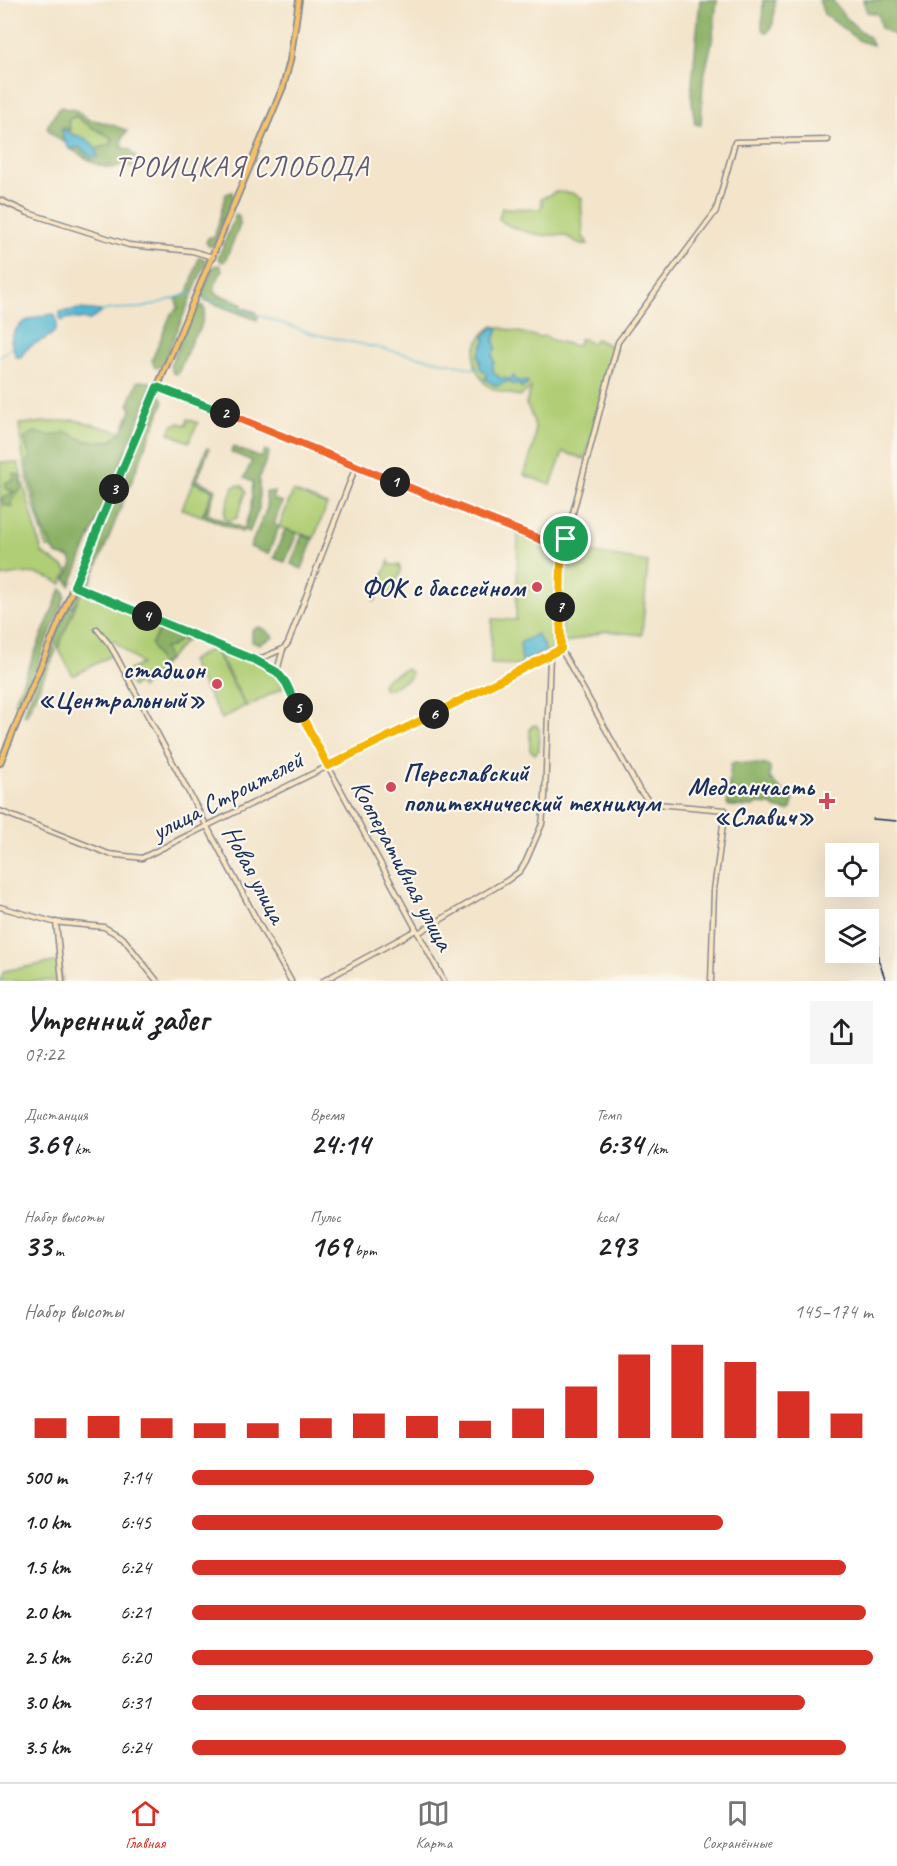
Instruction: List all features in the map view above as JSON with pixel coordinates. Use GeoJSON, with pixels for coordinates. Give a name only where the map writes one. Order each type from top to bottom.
{"type":"FeatureCollection","features":[{"type":"Feature","properties":{"kind":"main road"},"geometry":{"type":"LineString","coordinates":[[0,763],[285,83],[299,0]]}},
{"type":"Feature","properties":{"kind":"street"},"geometry":{"type":"LineString","coordinates":[[711,981],[714,890],[725,810],[667,806],[649,801],[634,783],[561,649],[562,546],[618,342],[716,211],[735,142],[828,140]]}},
{"type":"Feature","properties":{"kind":"street"},"geometry":{"type":"LineString","coordinates":[[0,201],[28,213],[129,244],[192,251],[213,257]]}},
{"type":"Feature","properties":{"kind":"street"},"geometry":{"type":"LineString","coordinates":[[157,387],[562,546]]}},
{"type":"Feature","properties":{"kind":"street"},"geometry":{"type":"LineString","coordinates":[[74,586],[257,661],[277,672],[283,649],[288,643],[356,466]]}},
{"type":"Feature","properties":{"kind":"street","name":"Новая улица"},"geometry":{"type":"LineString","coordinates":[[96,629],[109,644],[291,981]]}},
{"type":"Feature","properties":{"kind":"street"},"geometry":{"type":"LineString","coordinates":[[257,661],[283,649]]}},
{"type":"Feature","properties":{"kind":"street","name":"улица Строителей"},"geometry":{"type":"LineString","coordinates":[[0,810],[109,854],[138,859],[561,649]]}},
{"type":"Feature","properties":{"kind":"street"},"geometry":{"type":"LineString","coordinates":[[270,655],[276,657],[278,664]]}},
{"type":"Feature","properties":{"kind":"street"},"geometry":{"type":"LineString","coordinates":[[267,666],[265,661],[270,655]]}},
{"type":"Feature","properties":{"kind":"street"},"geometry":{"type":"LineString","coordinates":[[323,981],[417,931],[520,871],[542,824],[550,655]]}},
{"type":"Feature","properties":{"kind":"street"},"geometry":{"type":"LineString","coordinates":[[267,666],[273,668],[278,664]]}},
{"type":"Feature","properties":{"kind":"street","name":"Кооперативная улица"},"geometry":{"type":"LineString","coordinates":[[277,672],[286,683],[444,981]]}},
{"type":"Feature","properties":{"kind":"street"},"geometry":{"type":"LineString","coordinates":[[0,907],[56,922],[104,927],[115,932],[123,938],[158,981]]}},
{"type":"Feature","properties":{"kind":"street"},"geometry":{"type":"LineString","coordinates":[[56,922],[62,981]]}},
{"type":"Feature","properties":{"kind":"green space"},"geometry":{"type":"Polygon","coordinates":[[[700,0],[717,0],[712,42],[703,81],[701,125],[695,124],[691,94],[700,0]]]}},
{"type":"Feature","properties":{"kind":"green space"},"geometry":{"type":"Polygon","coordinates":[[[763,0],[775,0],[773,24],[767,33],[762,29],[763,0]]]}},
{"type":"Feature","properties":{"kind":"green space"},"geometry":{"type":"Polygon","coordinates":[[[819,0],[833,0],[843,14],[868,37],[873,45],[860,41],[824,14],[819,0]]]}},
{"type":"Feature","properties":{"kind":"green space"},"geometry":{"type":"Polygon","coordinates":[[[863,0],[897,0],[897,37],[881,28],[878,14],[867,12],[863,0]]]}},
{"type":"Feature","properties":{"kind":"green space"},"geometry":{"type":"Polygon","coordinates":[[[61,107],[73,108],[89,120],[114,125],[127,131],[121,144],[123,148],[131,150],[131,153],[136,156],[134,168],[122,164],[109,168],[102,166],[70,149],[79,147],[85,153],[111,144],[113,139],[76,116],[68,120],[70,131],[65,128],[61,129],[64,142],[52,134],[47,127],[61,107]]]}},
{"type":"Feature","properties":{"kind":"green space"},"geometry":{"type":"Polygon","coordinates":[[[76,116],[89,126],[113,138],[112,144],[95,149],[85,138],[63,129],[61,133],[62,128],[70,128],[68,120],[76,116]]]}},
{"type":"Feature","properties":{"kind":"green space"},"geometry":{"type":"Polygon","coordinates":[[[232,192],[233,197],[213,246],[209,246],[206,242],[209,237],[215,237],[226,194],[232,192]]]}},
{"type":"Feature","properties":{"kind":"green space"},"geometry":{"type":"Polygon","coordinates":[[[555,192],[572,193],[582,198],[582,235],[588,244],[580,244],[562,235],[545,235],[526,231],[508,225],[499,219],[502,208],[540,209],[541,199],[555,192]]]}},
{"type":"Feature","properties":{"kind":"green space"},"geometry":{"type":"Polygon","coordinates":[[[236,214],[239,216],[240,225],[225,261],[222,262],[218,258],[236,214]]]}},
{"type":"Feature","properties":{"kind":"green space"},"geometry":{"type":"Polygon","coordinates":[[[199,257],[205,259],[206,262],[162,366],[156,368],[152,360],[171,314],[178,308],[176,299],[188,293],[199,257]]]}},
{"type":"Feature","properties":{"kind":"green space"},"geometry":{"type":"Polygon","coordinates":[[[220,265],[222,271],[214,292],[240,302],[243,308],[255,312],[258,316],[257,320],[202,299],[202,293],[214,266],[220,265]]]}},
{"type":"Feature","properties":{"kind":"green space"},"geometry":{"type":"Polygon","coordinates":[[[202,305],[205,310],[200,330],[193,337],[178,374],[173,373],[170,365],[195,308],[202,305]]]}},
{"type":"Feature","properties":{"kind":"green space"},"geometry":{"type":"Polygon","coordinates":[[[493,326],[539,337],[546,336],[552,340],[576,346],[579,339],[584,339],[591,344],[596,339],[616,349],[585,459],[563,452],[551,485],[524,475],[535,440],[534,423],[526,404],[531,388],[520,396],[491,388],[486,385],[475,365],[477,343],[493,326]],[[492,328],[485,336],[479,354],[480,368],[487,374],[485,379],[503,383],[509,381],[522,388],[528,384],[514,380],[513,376],[510,379],[500,378],[493,372],[494,344],[498,328],[492,328]]]}},
{"type":"Feature","properties":{"kind":"green space"},"geometry":{"type":"Polygon","coordinates":[[[138,381],[150,382],[153,386],[70,586],[66,579],[73,564],[70,558],[56,554],[43,530],[28,470],[27,463],[30,458],[24,439],[34,432],[54,435],[65,432],[85,441],[113,440],[121,433],[131,411],[129,403],[138,381]]]}},
{"type":"Feature","properties":{"kind":"green space"},"geometry":{"type":"Polygon","coordinates":[[[161,396],[164,401],[90,584],[81,581],[156,398],[161,396]]]}},
{"type":"Feature","properties":{"kind":"green space"},"geometry":{"type":"Polygon","coordinates":[[[188,419],[198,423],[189,442],[169,433],[172,426],[179,423],[186,425],[188,419]]]}},
{"type":"Feature","properties":{"kind":"green space"},"geometry":{"type":"Polygon","coordinates":[[[75,420],[125,433],[77,560],[47,547],[29,486],[19,424],[75,420]]]}},
{"type":"Feature","properties":{"kind":"green space"},"geometry":{"type":"Polygon","coordinates":[[[233,447],[261,458],[265,450],[269,452],[259,478],[259,508],[249,533],[244,529],[251,507],[253,482],[244,478],[252,461],[231,452],[233,447]]]}},
{"type":"Feature","properties":{"kind":"green space"},"geometry":{"type":"Polygon","coordinates":[[[207,448],[209,449],[197,480],[216,489],[207,514],[244,529],[242,532],[203,516],[213,490],[193,482],[207,448]]]}},
{"type":"Feature","properties":{"kind":"green space"},"geometry":{"type":"Polygon","coordinates":[[[0,462],[18,463],[42,553],[68,570],[62,584],[32,573],[0,577],[0,462]]]}},
{"type":"Feature","properties":{"kind":"green space"},"geometry":{"type":"Polygon","coordinates":[[[13,474],[19,475],[22,488],[12,501],[13,507],[4,505],[1,499],[14,492],[5,488],[6,482],[14,480],[13,474]]]}},
{"type":"Feature","properties":{"kind":"green space"},"geometry":{"type":"Polygon","coordinates":[[[193,482],[213,490],[202,516],[182,509],[193,482]]]}},
{"type":"Feature","properties":{"kind":"green space"},"geometry":{"type":"Polygon","coordinates":[[[243,486],[246,492],[237,518],[229,521],[224,514],[233,487],[243,486]]]}},
{"type":"Feature","properties":{"kind":"green space"},"geometry":{"type":"Polygon","coordinates":[[[293,491],[327,505],[314,538],[279,527],[293,491]]]}},
{"type":"Feature","properties":{"kind":"green space"},"geometry":{"type":"Polygon","coordinates":[[[266,492],[274,492],[273,499],[282,502],[274,524],[279,527],[268,554],[250,547],[267,508],[266,492]]]}},
{"type":"Feature","properties":{"kind":"green space"},"geometry":{"type":"Polygon","coordinates":[[[285,529],[297,533],[285,562],[274,558],[285,529]]]}},
{"type":"Feature","properties":{"kind":"green space"},"geometry":{"type":"Polygon","coordinates":[[[518,534],[552,547],[558,553],[558,644],[525,665],[491,664],[492,619],[516,620],[518,534]]]}},
{"type":"Feature","properties":{"kind":"green space"},"geometry":{"type":"Polygon","coordinates":[[[302,535],[313,539],[302,569],[291,564],[302,535]]]}},
{"type":"Feature","properties":{"kind":"green space"},"geometry":{"type":"Polygon","coordinates":[[[568,550],[648,562],[642,635],[606,631],[562,644],[562,558],[568,550]]]}},
{"type":"Feature","properties":{"kind":"green space"},"geometry":{"type":"Polygon","coordinates":[[[389,561],[390,565],[399,565],[401,571],[392,592],[385,594],[380,588],[375,601],[373,600],[389,561]]]}},
{"type":"Feature","properties":{"kind":"green space"},"geometry":{"type":"Polygon","coordinates":[[[61,589],[65,597],[21,704],[14,703],[61,589]]]}},
{"type":"Feature","properties":{"kind":"green space"},"geometry":{"type":"Polygon","coordinates":[[[75,589],[81,592],[58,648],[53,641],[69,603],[72,607],[74,605],[71,600],[75,589]]]}},
{"type":"Feature","properties":{"kind":"green space"},"geometry":{"type":"Polygon","coordinates":[[[81,592],[189,634],[142,688],[139,683],[132,687],[124,673],[141,664],[113,640],[109,644],[114,654],[73,676],[58,648],[81,592]]]}},
{"type":"Feature","properties":{"kind":"green space"},"geometry":{"type":"Polygon","coordinates":[[[160,623],[190,636],[187,640],[181,639],[171,647],[164,648],[168,659],[161,665],[151,644],[159,631],[160,623]]]}},
{"type":"Feature","properties":{"kind":"green space"},"geometry":{"type":"Polygon","coordinates":[[[259,627],[274,637],[260,644],[252,642],[252,630],[259,627]]]}},
{"type":"Feature","properties":{"kind":"green space"},"geometry":{"type":"Polygon","coordinates":[[[52,644],[56,651],[26,716],[23,714],[52,644]]]}},
{"type":"Feature","properties":{"kind":"green space"},"geometry":{"type":"Polygon","coordinates":[[[214,646],[272,671],[286,686],[247,707],[214,646]]]}},
{"type":"Feature","properties":{"kind":"green space","name":"стадион «Центральный»"},"geometry":{"type":"Polygon","coordinates":[[[213,648],[245,706],[222,719],[190,661],[213,648]]]}},
{"type":"Feature","properties":{"kind":"green space"},"geometry":{"type":"Polygon","coordinates":[[[405,669],[411,672],[410,678],[389,689],[383,688],[384,680],[405,669]]]}},
{"type":"Feature","properties":{"kind":"green space"},"geometry":{"type":"Polygon","coordinates":[[[536,725],[539,729],[539,750],[535,754],[530,750],[530,729],[536,725]]]}},
{"type":"Feature","properties":{"kind":"green space"},"geometry":{"type":"Polygon","coordinates":[[[734,762],[768,765],[770,778],[783,792],[795,793],[791,809],[788,811],[772,805],[758,804],[754,807],[729,806],[727,804],[731,764],[734,762]]]}},
{"type":"Feature","properties":{"kind":"green space"},"geometry":{"type":"Polygon","coordinates":[[[60,961],[62,981],[0,981],[4,971],[60,961]]]}},
{"type":"Feature","properties":{"kind":"water"},"geometry":{"type":"Polygon","coordinates":[[[63,129],[89,141],[98,157],[91,157],[79,147],[70,149],[64,139],[63,129]]]}},
{"type":"Feature","properties":{"kind":"water"},"geometry":{"type":"Polygon","coordinates":[[[80,309],[102,312],[90,320],[68,318],[62,321],[60,318],[60,312],[80,309]]]}},
{"type":"Feature","properties":{"kind":"water"},"geometry":{"type":"Polygon","coordinates":[[[53,314],[57,322],[54,332],[29,347],[21,357],[16,357],[11,341],[17,328],[32,318],[53,314]]]}},
{"type":"Feature","properties":{"kind":"water"},"geometry":{"type":"Polygon","coordinates":[[[493,327],[498,328],[494,341],[496,348],[492,357],[495,361],[493,372],[500,378],[510,379],[514,376],[515,380],[528,382],[522,388],[509,381],[496,386],[485,379],[487,374],[480,368],[478,356],[485,341],[484,336],[493,327]]]}},
{"type":"Feature","properties":{"kind":"water"},"geometry":{"type":"Polygon","coordinates":[[[537,634],[546,650],[522,662],[520,643],[537,634]]]}},
{"type":"Feature","properties":{"kind":"waterway"},"geometry":{"type":"LineString","coordinates":[[100,312],[111,309],[142,308],[192,293]]}},
{"type":"Feature","properties":{"kind":"waterway"},"geometry":{"type":"LineString","coordinates":[[200,297],[310,333],[475,369],[480,368]]}},
{"type":"Feature","properties":{"kind":"waterway"},"geometry":{"type":"LineString","coordinates":[[0,357],[12,347]]}},
{"type":"Feature","properties":{"kind":"railway"},"geometry":{"type":"LineString","coordinates":[[873,819],[897,821]]}},
{"type":"Feature","properties":{"kind":"railway"},"geometry":{"type":"LineString","coordinates":[[879,962],[886,981]]}},
{"type":"Feature","properties":{"kind":"place","name":"ФОК с бассейном"},"geometry":{"type":"Point","coordinates":[537,587]}},
{"type":"Feature","properties":{"kind":"place","name":"стадион «Центральный»"},"geometry":{"type":"Point","coordinates":[217,684]}},
{"type":"Feature","properties":{"kind":"place","name":"Переславский политехнический техникум"},"geometry":{"type":"Point","coordinates":[391,787]}},
{"type":"Feature","properties":{"kind":"place","name":"Медсанчасть «Славич»"},"geometry":{"type":"Point","coordinates":[827,801]}},
{"type":"Feature","properties":{"kind":"district","name":"ТРОИЦКАЯ СЛОБОДА"},"geometry":{"type":"Point","coordinates":[242,166]}},
{"type":"Feature","properties":{"kind":"route"},"geometry":{"type":"LineString","coordinates":[[157,387],[552,544],[560,544],[566,539],[567,548],[561,562],[561,649],[328,766],[286,683],[277,672],[257,661],[74,586],[157,387]]}}]}
